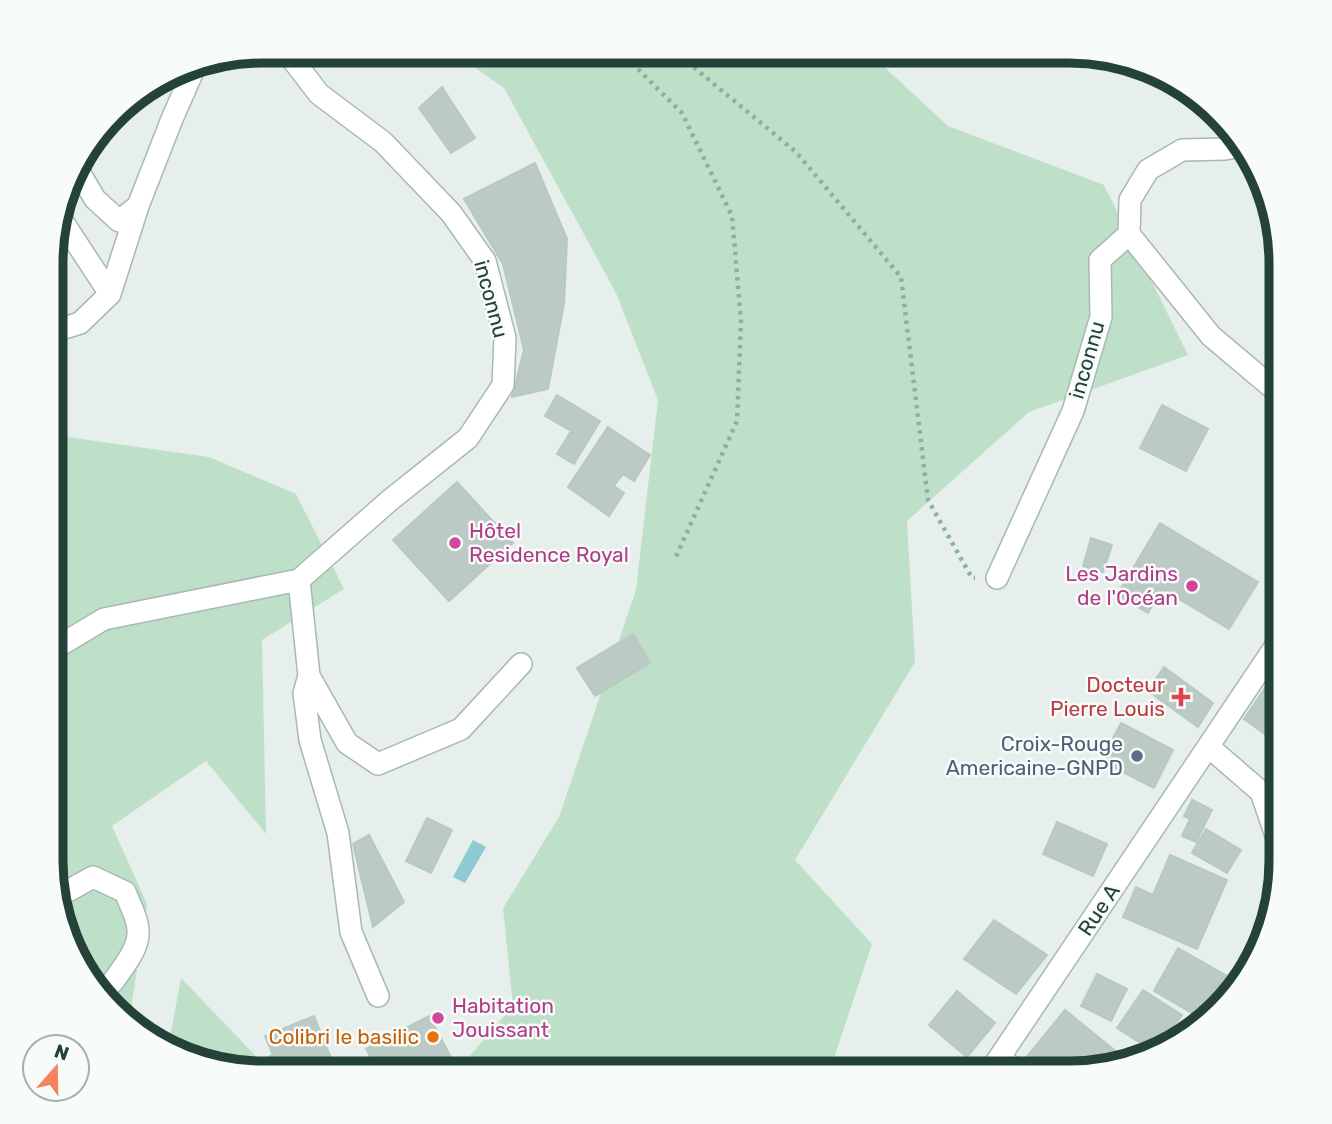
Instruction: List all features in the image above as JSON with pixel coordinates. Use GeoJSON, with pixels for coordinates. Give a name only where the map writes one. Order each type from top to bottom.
{"type":"FeatureCollection","features":[{"type":"Feature","properties":{"kind":"street","name":"inconnu"},"geometry":{"type":"LineString","coordinates":[[63,643],[104,619],[299,580],[468,438],[503,385],[505,338],[485,261],[451,213],[383,142],[319,94],[295,63]]}},
{"type":"Feature","properties":{"kind":"street"},"geometry":{"type":"LineString","coordinates":[[63,328],[80,323],[110,294],[138,206],[191,76]]}},
{"type":"Feature","properties":{"kind":"street"},"geometry":{"type":"LineString","coordinates":[[1232,148],[1182,150],[1148,170],[1130,200],[1129,234],[1211,336],[1269,385]]}},
{"type":"Feature","properties":{"kind":"street"},"geometry":{"type":"LineString","coordinates":[[82,178],[95,199],[119,221],[138,206]]}},
{"type":"Feature","properties":{"kind":"street"},"geometry":{"type":"LineString","coordinates":[[66,227],[110,294]]}},
{"type":"Feature","properties":{"kind":"street","name":"inconnu"},"geometry":{"type":"LineString","coordinates":[[997,578],[1073,411],[1101,317],[1100,260],[1129,234]]}},
{"type":"Feature","properties":{"kind":"street"},"geometry":{"type":"LineString","coordinates":[[299,580],[309,676],[304,693],[310,740],[338,833],[351,932],[378,996]]}},
{"type":"Feature","properties":{"kind":"street"},"geometry":{"type":"LineString","coordinates":[[1269,656],[1209,747],[1261,792],[1269,815]]}},
{"type":"Feature","properties":{"kind":"street"},"geometry":{"type":"LineString","coordinates":[[309,676],[347,743],[378,764],[461,729],[521,664]]}},
{"type":"Feature","properties":{"kind":"street","name":"Rue A"},"geometry":{"type":"LineString","coordinates":[[998,1061],[1209,747]]}},
{"type":"Feature","properties":{"kind":"street"},"geometry":{"type":"LineString","coordinates":[[66,892],[93,877],[125,892],[138,922],[137,949],[109,988]]}},
{"type":"Feature","properties":{"kind":"path"},"geometry":{"type":"LineString","coordinates":[[632,63],[682,113],[732,216],[741,321],[737,421],[674,561]]}},
{"type":"Feature","properties":{"kind":"path"},"geometry":{"type":"LineString","coordinates":[[688,63],[796,152],[901,276],[928,500],[972,578],[997,578]]}},
{"type":"Feature","properties":{"kind":"green space"},"geometry":{"type":"Polygon","coordinates":[[[468,63],[880,63],[948,126],[1104,185],[1188,355],[1029,412],[907,521],[915,662],[795,860],[872,944],[833,1061],[465,1061],[513,1006],[503,908],[559,817],[636,590],[658,400],[616,293],[504,88],[468,63]]]}},
{"type":"Feature","properties":{"kind":"green space"},"geometry":{"type":"Polygon","coordinates":[[[63,436],[209,457],[296,494],[344,589],[262,640],[266,834],[206,761],[112,826],[147,904],[131,1011],[104,983],[84,950],[70,913],[63,874],[63,436]]]}},
{"type":"Feature","properties":{"kind":"green space"},"geometry":{"type":"Polygon","coordinates":[[[181,978],[260,1061],[211,1054],[170,1038],[181,978]]]}},
{"type":"Feature","properties":{"kind":"water"},"geometry":{"type":"Polygon","coordinates":[[[473,840],[486,847],[465,883],[453,877],[473,840]]]}},
{"type":"Feature","properties":{"kind":"building"},"geometry":{"type":"Polygon","coordinates":[[[442,87],[475,138],[451,153],[419,108],[442,87]]]}},
{"type":"Feature","properties":{"kind":"building"},"geometry":{"type":"Polygon","coordinates":[[[535,163],[567,239],[564,304],[548,389],[512,397],[524,350],[503,264],[464,199],[535,163]]]}},
{"type":"Feature","properties":{"kind":"building"},"geometry":{"type":"Polygon","coordinates":[[[557,395],[600,421],[574,464],[557,454],[571,431],[545,416],[557,395]]]}},
{"type":"Feature","properties":{"kind":"building"},"geometry":{"type":"Polygon","coordinates":[[[1162,405],[1208,429],[1186,471],[1140,448],[1162,405]]]}},
{"type":"Feature","properties":{"kind":"building"},"geometry":{"type":"Polygon","coordinates":[[[608,427],[650,455],[634,481],[623,474],[614,486],[624,493],[609,516],[568,487],[608,427]]]}},
{"type":"Feature","properties":{"kind":"building"},"geometry":{"type":"Polygon","coordinates":[[[457,482],[513,543],[449,601],[393,540],[457,482]]]}},
{"type":"Feature","properties":{"kind":"building"},"geometry":{"type":"Polygon","coordinates":[[[1160,523],[1258,582],[1229,629],[1162,589],[1148,613],[1117,595],[1160,523]]]}},
{"type":"Feature","properties":{"kind":"building"},"geometry":{"type":"Polygon","coordinates":[[[1091,538],[1112,545],[1103,572],[1083,566],[1091,538]]]}},
{"type":"Feature","properties":{"kind":"building"},"geometry":{"type":"Polygon","coordinates":[[[633,634],[650,663],[595,696],[577,668],[633,634]]]}},
{"type":"Feature","properties":{"kind":"building","name":"Docteur Pierre Louis"},"geometry":{"type":"Polygon","coordinates":[[[1164,667],[1213,703],[1198,727],[1148,691],[1164,667]]]}},
{"type":"Feature","properties":{"kind":"building"},"geometry":{"type":"Polygon","coordinates":[[[1269,683],[1269,728],[1265,734],[1244,719],[1269,683]]]}},
{"type":"Feature","properties":{"kind":"building","name":"Croix-Rouge Americaine-GNPD"},"geometry":{"type":"Polygon","coordinates":[[[1121,723],[1173,750],[1154,788],[1101,761],[1121,723]]]}},
{"type":"Feature","properties":{"kind":"building"},"geometry":{"type":"Polygon","coordinates":[[[1192,800],[1212,810],[1196,842],[1182,836],[1190,819],[1184,816],[1192,800]]]}},
{"type":"Feature","properties":{"kind":"building"},"geometry":{"type":"Polygon","coordinates":[[[427,818],[452,830],[431,873],[406,861],[427,818]]]}},
{"type":"Feature","properties":{"kind":"building"},"geometry":{"type":"Polygon","coordinates":[[[1057,822],[1107,844],[1093,876],[1043,854],[1057,822]]]}},
{"type":"Feature","properties":{"kind":"building"},"geometry":{"type":"Polygon","coordinates":[[[1206,829],[1241,850],[1227,873],[1192,853],[1206,829]]]}},
{"type":"Feature","properties":{"kind":"building"},"geometry":{"type":"Polygon","coordinates":[[[369,835],[404,902],[373,927],[353,844],[369,835]]]}},
{"type":"Feature","properties":{"kind":"building"},"geometry":{"type":"Polygon","coordinates":[[[1170,855],[1227,880],[1197,949],[1123,917],[1136,887],[1153,895],[1170,855]]]}},
{"type":"Feature","properties":{"kind":"building"},"geometry":{"type":"Polygon","coordinates":[[[994,920],[1047,955],[1016,994],[964,959],[994,920]]]}},
{"type":"Feature","properties":{"kind":"building"},"geometry":{"type":"Polygon","coordinates":[[[1178,948],[1229,977],[1220,992],[1196,1016],[1154,991],[1178,948]]]}},
{"type":"Feature","properties":{"kind":"building"},"geometry":{"type":"Polygon","coordinates":[[[1097,974],[1127,989],[1111,1021],[1081,1006],[1097,974]]]}},
{"type":"Feature","properties":{"kind":"building"},"geometry":{"type":"Polygon","coordinates":[[[1143,990],[1182,1015],[1169,1034],[1144,1046],[1117,1028],[1143,990]]]}},
{"type":"Feature","properties":{"kind":"building"},"geometry":{"type":"Polygon","coordinates":[[[957,991],[995,1023],[967,1057],[929,1025],[957,991]]]}},
{"type":"Feature","properties":{"kind":"building"},"geometry":{"type":"Polygon","coordinates":[[[1065,1010],[1120,1054],[1082,1061],[1023,1061],[1065,1010]]]}},
{"type":"Feature","properties":{"kind":"building"},"geometry":{"type":"Polygon","coordinates":[[[314,1016],[332,1061],[259,1061],[273,1055],[265,1036],[314,1016]]]}},
{"type":"Feature","properties":{"kind":"building"},"geometry":{"type":"Polygon","coordinates":[[[429,1016],[453,1061],[373,1061],[366,1049],[429,1016]]]}},
{"type":"Feature","properties":{"kind":"place","name":"Hôtel Residence Royal"},"geometry":{"type":"Point","coordinates":[455,543]}},
{"type":"Feature","properties":{"kind":"place","name":"Les Jardins de l'Océan"},"geometry":{"type":"Point","coordinates":[1192,586]}},
{"type":"Feature","properties":{"kind":"place","name":"Docteur Pierre Louis"},"geometry":{"type":"Point","coordinates":[1181,697]}},
{"type":"Feature","properties":{"kind":"place","name":"Croix-Rouge Americaine-GNPD"},"geometry":{"type":"Point","coordinates":[1137,756]}},
{"type":"Feature","properties":{"kind":"place","name":"Habitation Jouissant"},"geometry":{"type":"Point","coordinates":[438,1018]}},
{"type":"Feature","properties":{"kind":"place","name":"Colibri le basilic"},"geometry":{"type":"Point","coordinates":[433,1037]}}]}
